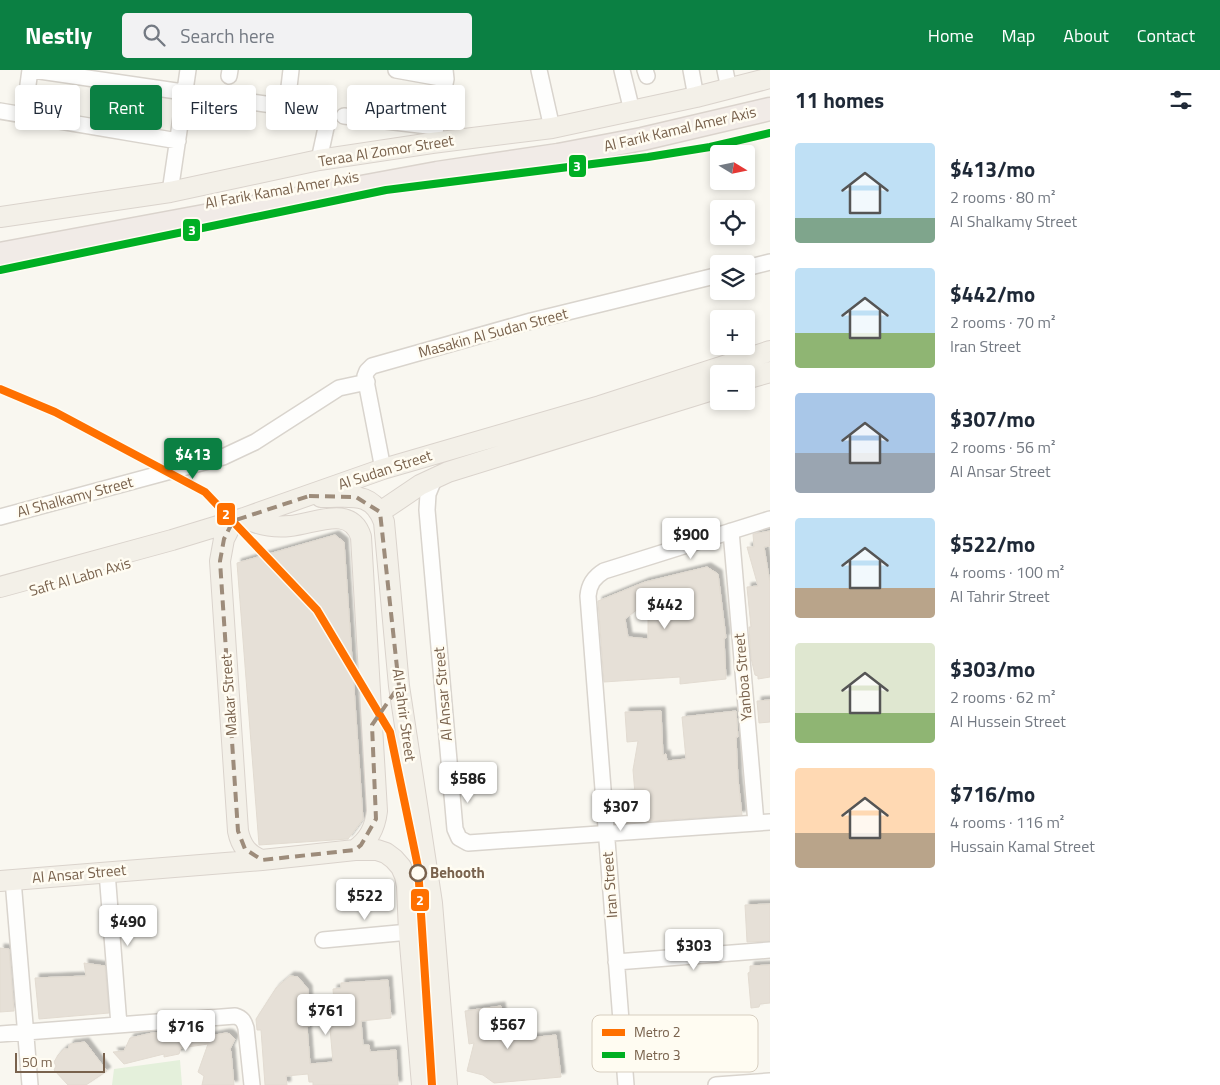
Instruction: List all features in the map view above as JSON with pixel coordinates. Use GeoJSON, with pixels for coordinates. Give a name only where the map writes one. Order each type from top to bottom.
{"type":"FeatureCollection","features":[{"type":"Feature","properties":{"kind":"highway","name":"Al Farik Kamal Amer Axis"},"geometry":{"type":"LineString","coordinates":[[0,242],[293,187],[516,150],[648,124],[767,81]]}},
{"type":"Feature","properties":{"kind":"highway","name":"Al Farik Kamal Amer Axis"},"geometry":{"type":"LineString","coordinates":[[0,254],[428,175],[558,155],[642,139],[770,109]]}},
{"type":"Feature","properties":{"kind":"main road","name":"Teraa Al Zomor Street"},"geometry":{"type":"LineString","coordinates":[[0,217],[170,192],[434,135],[552,128],[696,97],[727,79],[767,81]]}},
{"type":"Feature","properties":{"kind":"main road","name":"Al Sudan Street"},"geometry":{"type":"LineString","coordinates":[[0,587],[239,520],[383,469],[600,406],[770,351]]}},
{"type":"Feature","properties":{"kind":"main road"},"geometry":{"type":"LineString","coordinates":[[755,376],[770,372]]}},
{"type":"Feature","properties":{"kind":"main road","name":"Al Sudan Street"},"geometry":{"type":"LineString","coordinates":[[380,512],[406,493],[448,472],[710,391]]}},
{"type":"Feature","properties":{"kind":"main road"},"geometry":{"type":"LineString","coordinates":[[308,496],[366,499],[374,504],[380,512]]}},
{"type":"Feature","properties":{"kind":"main road","name":"Al Tahrir Street"},"geometry":{"type":"LineString","coordinates":[[308,496],[321,509],[336,517],[352,522],[361,537],[376,819],[371,833],[355,850]]}},
{"type":"Feature","properties":{"kind":"main road","name":"Al Tahrir Street"},"geometry":{"type":"LineString","coordinates":[[380,512],[386,531],[399,686],[426,861],[449,1082]]}},
{"type":"Feature","properties":{"kind":"main road"},"geometry":{"type":"LineString","coordinates":[[239,520],[280,527],[300,525],[336,517]]}},
{"type":"Feature","properties":{"kind":"main road","name":"Makar Street"},"geometry":{"type":"LineString","coordinates":[[239,520],[224,539],[220,561],[238,831],[245,849],[256,858],[262,860]]}},
{"type":"Feature","properties":{"kind":"main road","name":"Saft Al Labn Axis"},"geometry":{"type":"LineString","coordinates":[[0,600],[132,563],[144,556],[154,545]]}},
{"type":"Feature","properties":{"kind":"main road"},"geometry":{"type":"LineString","coordinates":[[372,725],[381,706],[399,686]]}},
{"type":"Feature","properties":{"kind":"main road","name":"Al Ansar Street"},"geometry":{"type":"LineString","coordinates":[[6,880],[262,860],[355,850],[377,850],[394,859],[401,867],[407,886]]}},
{"type":"Feature","properties":{"kind":"main road"},"geometry":{"type":"LineString","coordinates":[[422,1085],[407,886],[414,858],[418,856],[426,861]]}},
{"type":"Feature","properties":{"kind":"street"},"geometry":{"type":"LineString","coordinates":[[29,85],[32,70],[172,90]]}},
{"type":"Feature","properties":{"kind":"street"},"geometry":{"type":"LineString","coordinates":[[186,85],[188,70]]}},
{"type":"Feature","properties":{"kind":"street"},"geometry":{"type":"LineString","coordinates":[[289,85],[291,70]]}},
{"type":"Feature","properties":{"kind":"street"},"geometry":{"type":"LineString","coordinates":[[344,116],[434,135],[449,73],[396,70]]}},
{"type":"Feature","properties":{"kind":"street"},"geometry":{"type":"LineString","coordinates":[[539,70],[552,128]]}},
{"type":"Feature","properties":{"kind":"street"},"geometry":{"type":"LineString","coordinates":[[622,70],[632,111]]}},
{"type":"Feature","properties":{"kind":"street"},"geometry":{"type":"LineString","coordinates":[[690,70],[696,97]]}},
{"type":"Feature","properties":{"kind":"street"},"geometry":{"type":"LineString","coordinates":[[256,103],[325,114],[327,123],[319,160]]}},
{"type":"Feature","properties":{"kind":"street"},"geometry":{"type":"LineString","coordinates":[[0,111],[15,113]]}},
{"type":"Feature","properties":{"kind":"street"},"geometry":{"type":"LineString","coordinates":[[80,124],[178,141]]}},
{"type":"Feature","properties":{"kind":"street"},"geometry":{"type":"LineString","coordinates":[[170,192],[180,130]]}},
{"type":"Feature","properties":{"kind":"street"},"geometry":{"type":"LineString","coordinates":[[755,266],[770,262]]}},
{"type":"Feature","properties":{"kind":"street","name":"Masakin Al Sudan Street"},"geometry":{"type":"LineString","coordinates":[[367,382],[367,371],[372,366],[531,322],[710,277]]}},
{"type":"Feature","properties":{"kind":"street"},"geometry":{"type":"LineString","coordinates":[[367,382],[383,469]]}},
{"type":"Feature","properties":{"kind":"street","name":"Al Shalkamy Street"},"geometry":{"type":"LineString","coordinates":[[0,516],[223,457],[255,442],[339,388],[367,382]]}},
{"type":"Feature","properties":{"kind":"street","name":"Al Ansar Street"},"geometry":{"type":"LineString","coordinates":[[435,478],[428,494],[427,510],[456,834],[468,843],[763,822]]}},
{"type":"Feature","properties":{"kind":"street"},"geometry":{"type":"LineString","coordinates":[[731,531],[770,519]]}},
{"type":"Feature","properties":{"kind":"street","name":"Iran Street"},"geometry":{"type":"LineString","coordinates":[[620,1015],[588,596],[592,581],[597,575],[731,531]]}},
{"type":"Feature","properties":{"kind":"street","name":"Yanboa Street"},"geometry":{"type":"LineString","coordinates":[[731,531],[763,822]]}},
{"type":"Feature","properties":{"kind":"street"},"geometry":{"type":"LineString","coordinates":[[107,872],[119,1025]]}},
{"type":"Feature","properties":{"kind":"street"},"geometry":{"type":"LineString","coordinates":[[6,880],[26,1032],[30,1085]]}},
{"type":"Feature","properties":{"kind":"street"},"geometry":{"type":"LineString","coordinates":[[323,940],[409,932]]}},
{"type":"Feature","properties":{"kind":"street"},"geometry":{"type":"LineString","coordinates":[[616,962],[770,950]]}},
{"type":"Feature","properties":{"kind":"street"},"geometry":{"type":"LineString","coordinates":[[0,1034],[235,1016],[245,1022],[252,1085]]}},
{"type":"Feature","properties":{"kind":"street","name":"Iran Street"},"geometry":{"type":"LineString","coordinates":[[625,1072],[626,1085]]}},
{"type":"Feature","properties":{"kind":"street"},"geometry":{"type":"LineString","coordinates":[[716,1085],[770,1081]]}},
{"type":"Feature","properties":{"kind":"highlighted area"},"geometry":{"type":"Polygon","coordinates":[[[309,496],[356,497],[380,512],[399,686],[372,725],[376,819],[361,845],[355,850],[262,860],[245,849],[238,831],[220,561],[224,539],[233,521],[309,496]]]}},
{"type":"Feature","properties":{"kind":"green space"},"geometry":{"type":"Polygon","coordinates":[[[180,1060],[182,1085],[112,1085],[114,1069],[180,1060]]]}},
{"type":"Feature","properties":{"kind":"building"},"geometry":{"type":"Polygon","coordinates":[[[770,531],[770,546],[764,547],[770,583],[770,677],[758,679],[758,676],[755,675],[751,658],[749,627],[751,627],[747,587],[758,586],[747,547],[754,547],[753,534],[770,531]]]}},
{"type":"Feature","properties":{"kind":"building"},"geometry":{"type":"Polygon","coordinates":[[[335,535],[344,542],[363,819],[348,839],[259,845],[237,563],[335,535]]]}},
{"type":"Feature","properties":{"kind":"building"},"geometry":{"type":"Polygon","coordinates":[[[707,567],[718,574],[726,638],[724,638],[726,679],[680,684],[680,677],[604,682],[598,601],[645,582],[707,567]],[[648,601],[625,619],[628,637],[648,639],[648,601]]]}},
{"type":"Feature","properties":{"kind":"building"},"geometry":{"type":"Polygon","coordinates":[[[770,700],[770,722],[759,723],[757,701],[770,700]]]}},
{"type":"Feature","properties":{"kind":"building"},"geometry":{"type":"Polygon","coordinates":[[[661,711],[663,755],[666,754],[667,761],[686,759],[682,717],[736,711],[738,779],[742,815],[621,823],[616,819],[614,796],[635,794],[633,770],[638,741],[627,742],[625,712],[661,711]]]}},
{"type":"Feature","properties":{"kind":"building"},"geometry":{"type":"Polygon","coordinates":[[[770,904],[770,941],[747,942],[745,905],[770,904]]]}},
{"type":"Feature","properties":{"kind":"building"},"geometry":{"type":"Polygon","coordinates":[[[0,948],[9,949],[14,1011],[0,1012],[0,948]]]}},
{"type":"Feature","properties":{"kind":"building"},"geometry":{"type":"Polygon","coordinates":[[[84,963],[105,966],[109,1013],[39,1019],[35,978],[86,976],[84,963]]]}},
{"type":"Feature","properties":{"kind":"building"},"geometry":{"type":"Polygon","coordinates":[[[770,965],[770,1003],[760,1004],[759,1007],[751,1008],[748,973],[750,972],[750,966],[770,965]]]}},
{"type":"Feature","properties":{"kind":"building"},"geometry":{"type":"Polygon","coordinates":[[[290,976],[298,977],[308,989],[310,1026],[307,1027],[310,1064],[333,1062],[329,1018],[335,1017],[333,989],[341,988],[341,983],[388,980],[391,1018],[361,1021],[363,1045],[369,1045],[370,1052],[396,1050],[398,1085],[313,1085],[313,1082],[309,1082],[308,1074],[286,1076],[287,1085],[265,1085],[261,1030],[257,1030],[256,1019],[276,988],[290,976]]]}},
{"type":"Feature","properties":{"kind":"building"},"geometry":{"type":"Polygon","coordinates":[[[501,1006],[503,1019],[509,1018],[511,1040],[556,1035],[561,1077],[494,1083],[483,1075],[467,1071],[474,1043],[469,1044],[465,1011],[501,1006]]]}},
{"type":"Feature","properties":{"kind":"building"},"geometry":{"type":"Polygon","coordinates":[[[208,1030],[208,1042],[210,1036],[226,1033],[235,1039],[230,1049],[234,1085],[202,1085],[204,1076],[198,1072],[208,1044],[181,1048],[179,1054],[164,1057],[164,1054],[124,1064],[113,1052],[124,1051],[130,1038],[152,1033],[208,1030]]]}},
{"type":"Feature","properties":{"kind":"building"},"geometry":{"type":"Polygon","coordinates":[[[85,1042],[107,1071],[86,1085],[68,1085],[54,1070],[56,1066],[54,1062],[64,1049],[68,1049],[70,1044],[85,1042]]]}},
{"type":"Feature","properties":{"kind":"metro line","name":"3"},"geometry":{"type":"LineString","coordinates":[[0,270],[386,190],[648,157],[710,147],[770,133]]}},
{"type":"Feature","properties":{"kind":"metro line","name":"2"},"geometry":{"type":"LineString","coordinates":[[0,389],[55,412],[205,492],[317,610],[390,732],[418,867],[432,1085]]}},
{"type":"Feature","properties":{"kind":"place","name":"Behooth"},"geometry":{"type":"Point","coordinates":[418,873]}}]}
